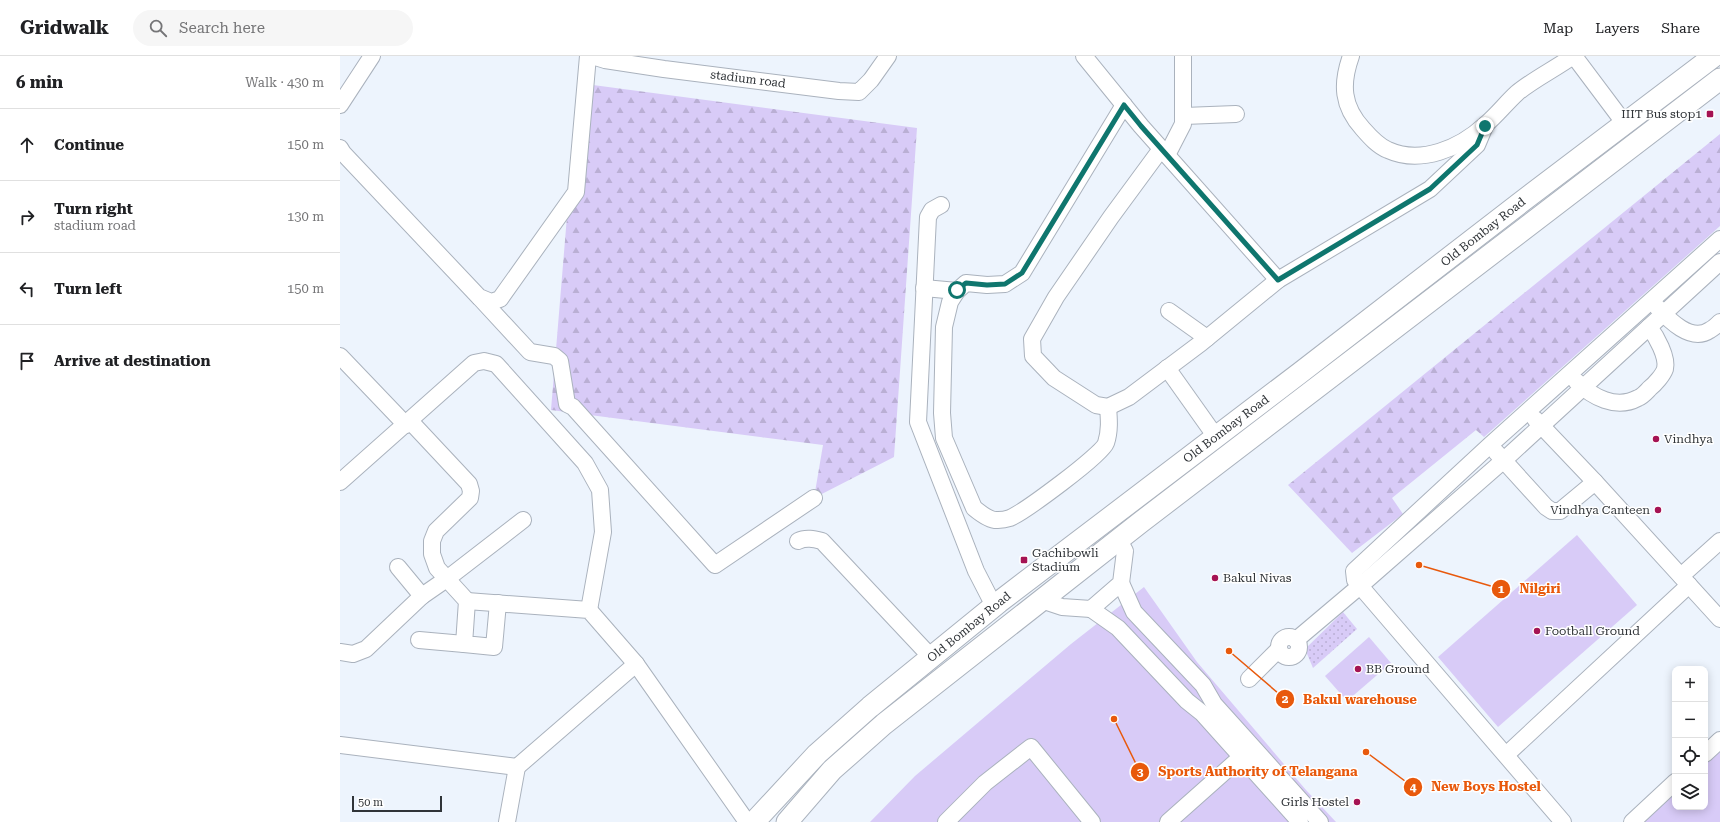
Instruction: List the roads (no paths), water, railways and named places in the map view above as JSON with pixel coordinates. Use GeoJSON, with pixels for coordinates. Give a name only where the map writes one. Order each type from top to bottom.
{"type":"FeatureCollection","features":[{"type":"Feature","properties":{"kind":"main road","name":"Old Bombay Road"},"geometry":{"type":"LineString","coordinates":[[754,822],[817,754],[870,707],[994,606],[1714,56]]}},
{"type":"Feature","properties":{"kind":"main road","name":"Old Bombay Road"},"geometry":{"type":"LineString","coordinates":[[787,822],[832,770],[884,724],[1079,570],[1533,220],[1720,79]]}},
{"type":"Feature","properties":{"kind":"main road"},"geometry":{"type":"LineString","coordinates":[[1066,551],[1079,570]]}},
{"type":"Feature","properties":{"kind":"street"},"geometry":{"type":"LineString","coordinates":[[340,105],[372,56]]}},
{"type":"Feature","properties":{"kind":"street"},"geometry":{"type":"LineString","coordinates":[[479,297],[491,302],[500,300],[576,192],[588,56]]}},
{"type":"Feature","properties":{"kind":"street","name":"stadium road"},"geometry":{"type":"LineString","coordinates":[[592,56],[605,60],[664,69],[839,91],[859,92],[871,80],[888,56]]}},
{"type":"Feature","properties":{"kind":"street"},"geometry":{"type":"LineString","coordinates":[[1084,56],[1164,152],[1278,280]]}},
{"type":"Feature","properties":{"kind":"street"},"geometry":{"type":"LineString","coordinates":[[1183,56],[1183,124],[1164,152],[1111,217],[1056,297],[1032,339],[1034,356],[1054,378],[1096,405],[1108,407],[1129,397],[1207,338],[1278,280],[1430,189],[1477,145],[1485,126]]}},
{"type":"Feature","properties":{"kind":"street"},"geometry":{"type":"LineString","coordinates":[[1351,56],[1345,74],[1346,99],[1354,119],[1374,141],[1387,150],[1408,156],[1436,153],[1456,145],[1485,126],[1518,92],[1573,56],[1625,124]]}},
{"type":"Feature","properties":{"kind":"street"},"geometry":{"type":"LineString","coordinates":[[1108,407],[1109,428],[1106,444],[1095,457],[1010,518],[996,521],[983,515],[974,508],[944,438],[942,380],[944,327],[950,302],[957,290],[966,283],[987,285],[1005,284],[1022,273],[1124,105]]}},
{"type":"Feature","properties":{"kind":"street"},"geometry":{"type":"LineString","coordinates":[[1184,116],[1236,114]]}},
{"type":"Feature","properties":{"kind":"street"},"geometry":{"type":"LineString","coordinates":[[340,148],[343,153],[530,352],[554,356],[560,361],[567,404],[573,407],[714,565],[814,498]]}},
{"type":"Feature","properties":{"kind":"street"},"geometry":{"type":"LineString","coordinates":[[941,205],[932,210],[928,217],[918,422],[976,571],[994,606]]}},
{"type":"Feature","properties":{"kind":"street"},"geometry":{"type":"LineString","coordinates":[[1563,822],[1355,580],[1354,571],[1490,445],[1720,239]]}},
{"type":"Feature","properties":{"kind":"street"},"geometry":{"type":"LineString","coordinates":[[1249,679],[1280,649],[1280,643],[1284,638],[1290,637],[1296,640],[1360,586],[1542,426],[1649,326],[1719,266]]}},
{"type":"Feature","properties":{"kind":"street"},"geometry":{"type":"LineString","coordinates":[[924,288],[957,290]]}},
{"type":"Feature","properties":{"kind":"street"},"geometry":{"type":"LineString","coordinates":[[1651,301],[1676,327],[1694,334],[1709,331],[1720,322]]}},
{"type":"Feature","properties":{"kind":"street"},"geometry":{"type":"LineString","coordinates":[[1169,311],[1207,338]]}},
{"type":"Feature","properties":{"kind":"street"},"geometry":{"type":"LineString","coordinates":[[1569,374],[1583,388],[1594,396],[1610,402],[1625,404],[1640,398],[1654,384],[1665,369],[1662,350],[1649,326]]}},
{"type":"Feature","properties":{"kind":"street"},"geometry":{"type":"LineString","coordinates":[[340,356],[469,484],[471,491],[470,498],[436,531],[432,541],[432,554],[438,568],[468,601],[589,610],[636,664],[747,822]]}},
{"type":"Feature","properties":{"kind":"street"},"geometry":{"type":"LineString","coordinates":[[340,482],[474,363],[484,361],[496,364],[585,463],[600,490],[603,532],[589,610]]}},
{"type":"Feature","properties":{"kind":"street"},"geometry":{"type":"LineString","coordinates":[[1167,368],[1216,437]]}},
{"type":"Feature","properties":{"kind":"street"},"geometry":{"type":"LineString","coordinates":[[1528,412],[1720,619]]}},
{"type":"Feature","properties":{"kind":"street"},"geometry":{"type":"LineString","coordinates":[[1490,445],[1552,511],[1560,511],[1594,482]]}},
{"type":"Feature","properties":{"kind":"street"},"geometry":{"type":"LineString","coordinates":[[340,652],[353,654],[366,649],[422,596],[448,578],[523,520]]}},
{"type":"Feature","properties":{"kind":"street"},"geometry":{"type":"LineString","coordinates":[[798,541],[803,539],[812,539],[822,541],[931,657]]}},
{"type":"Feature","properties":{"kind":"street"},"geometry":{"type":"LineString","coordinates":[[1119,540],[1125,551],[1121,583],[1134,612],[1203,685],[1214,704],[1247,752],[1300,822]]}},
{"type":"Feature","properties":{"kind":"street"},"geometry":{"type":"LineString","coordinates":[[1506,755],[1685,581],[1720,541]]}},
{"type":"Feature","properties":{"kind":"street"},"geometry":{"type":"LineString","coordinates":[[398,568],[422,596]]}},
{"type":"Feature","properties":{"kind":"street"},"geometry":{"type":"LineString","coordinates":[[1091,609],[1121,583]]}},
{"type":"Feature","properties":{"kind":"street"},"geometry":{"type":"LineString","coordinates":[[1041,600],[1062,607],[1091,609],[1118,628],[1192,706],[1247,752],[1320,822]]}},
{"type":"Feature","properties":{"kind":"street"},"geometry":{"type":"LineString","coordinates":[[464,644],[468,601]]}},
{"type":"Feature","properties":{"kind":"street"},"geometry":{"type":"LineString","coordinates":[[419,640],[494,647],[498,603]]}},
{"type":"Feature","properties":{"kind":"street"},"geometry":{"type":"LineString","coordinates":[[1158,671],[1176,656]]}},
{"type":"Feature","properties":{"kind":"street"},"geometry":{"type":"LineString","coordinates":[[507,822],[517,767],[636,664]]}},
{"type":"Feature","properties":{"kind":"street"},"geometry":{"type":"LineString","coordinates":[[1192,706],[1208,693]]}},
{"type":"Feature","properties":{"kind":"street"},"geometry":{"type":"LineString","coordinates":[[1708,751],[1720,740]]}},
{"type":"Feature","properties":{"kind":"street"},"geometry":{"type":"LineString","coordinates":[[340,745],[517,767]]}},
{"type":"Feature","properties":{"kind":"street"},"geometry":{"type":"LineString","coordinates":[[946,822],[985,783],[1031,747],[1092,822]]}},
{"type":"Feature","properties":{"kind":"street"},"geometry":{"type":"LineString","coordinates":[[1168,822],[1247,752]]}},
{"type":"Feature","properties":{"kind":"street"},"geometry":{"type":"LineString","coordinates":[[1632,822],[1672,785]]}},
{"type":"Feature","properties":{"kind":"place","name":"IIIT Bus stop1"},"geometry":{"type":"Point","coordinates":[1710,114]}},
{"type":"Feature","properties":{"kind":"place","name":"Vindhya"},"geometry":{"type":"Point","coordinates":[1656,439]}},
{"type":"Feature","properties":{"kind":"place","name":"Vindhya Canteen"},"geometry":{"type":"Point","coordinates":[1658,510]}},
{"type":"Feature","properties":{"kind":"place","name":"Gachibowli Stadium"},"geometry":{"type":"Point","coordinates":[1024,560]}},
{"type":"Feature","properties":{"kind":"place","name":"Nilgiri"},"geometry":{"type":"Point","coordinates":[1419,565]}},
{"type":"Feature","properties":{"kind":"place","name":"Bakul Nivas"},"geometry":{"type":"Point","coordinates":[1215,578]}},
{"type":"Feature","properties":{"kind":"place","name":"Football Ground"},"geometry":{"type":"Point","coordinates":[1537,631]}},
{"type":"Feature","properties":{"kind":"place","name":"Bakul warehouse"},"geometry":{"type":"Point","coordinates":[1229,651]}},
{"type":"Feature","properties":{"kind":"place","name":"BB Ground"},"geometry":{"type":"Point","coordinates":[1358,669]}},
{"type":"Feature","properties":{"kind":"place","name":"Sports Authority of Telangana"},"geometry":{"type":"Point","coordinates":[1114,719]}},
{"type":"Feature","properties":{"kind":"place","name":"New Boys Hostel"},"geometry":{"type":"Point","coordinates":[1366,752]}},
{"type":"Feature","properties":{"kind":"place","name":"Girls Hostel"},"geometry":{"type":"Point","coordinates":[1357,802]}}]}
